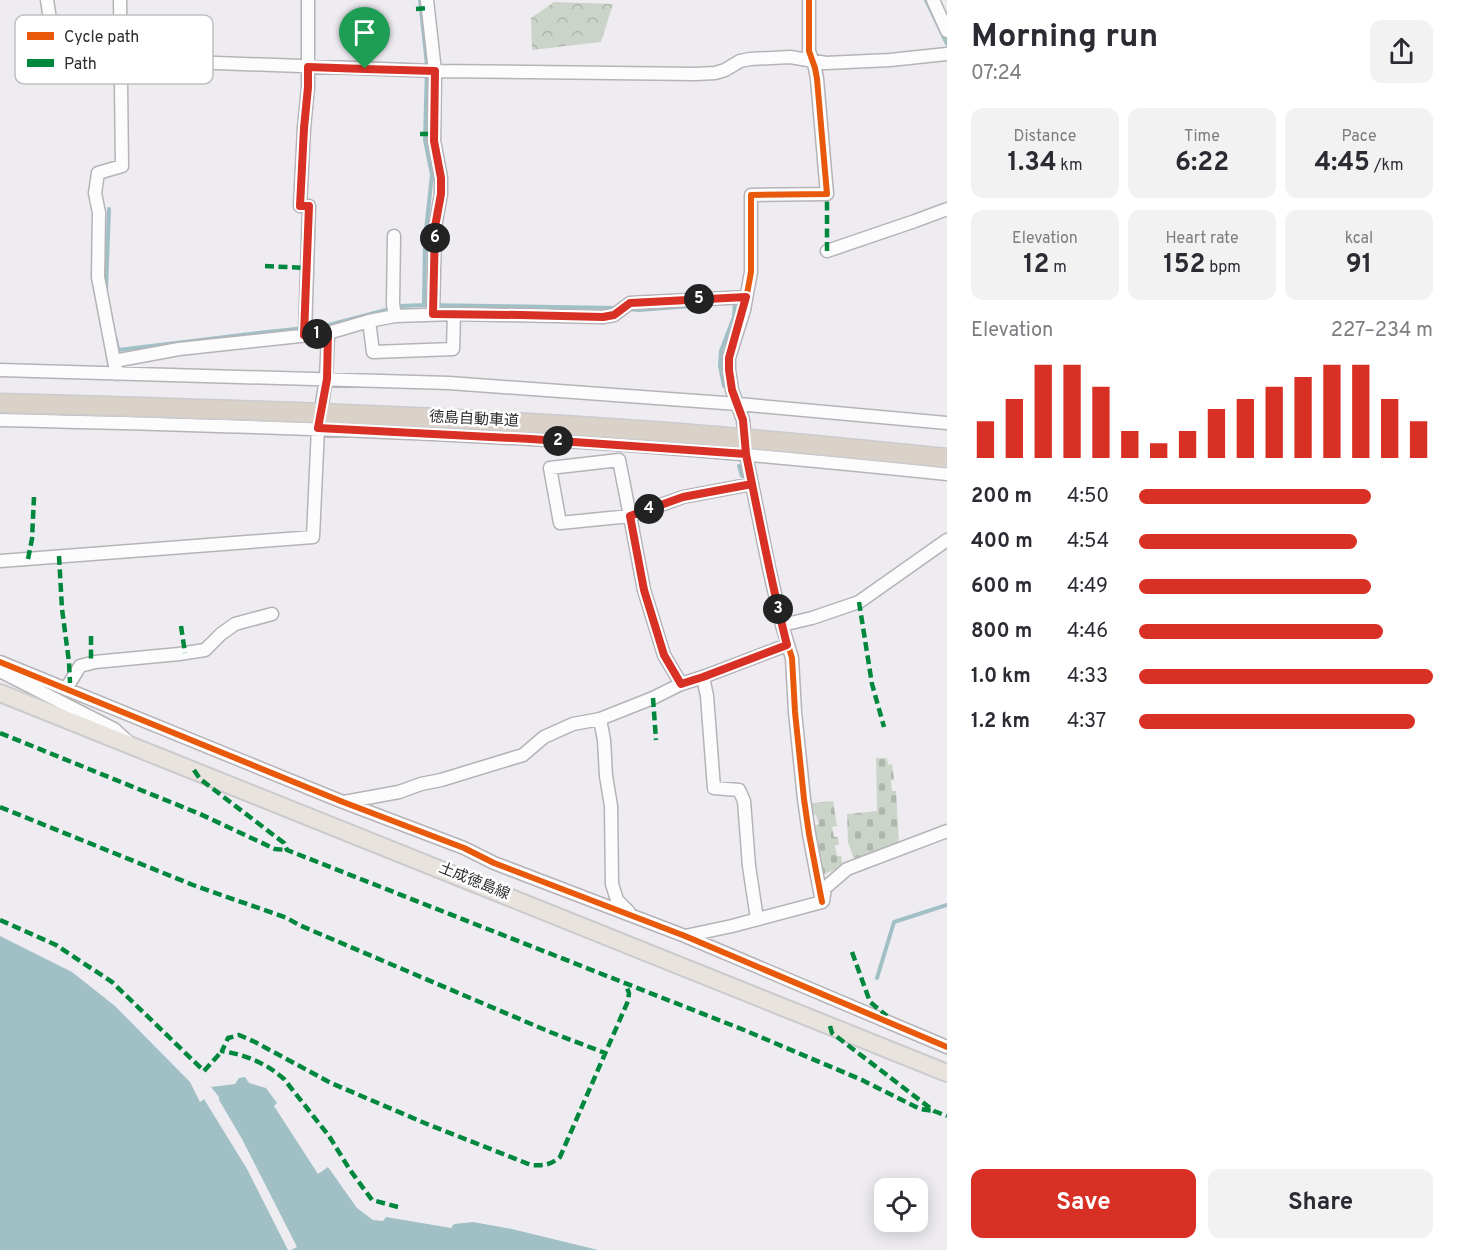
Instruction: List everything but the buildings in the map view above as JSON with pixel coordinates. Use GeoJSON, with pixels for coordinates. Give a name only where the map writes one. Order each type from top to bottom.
{"type":"FeatureCollection","features":[{"type":"Feature","properties":{"kind":"highway","name":"徳島自動車道"},"geometry":{"type":"LineString","coordinates":[[0,403],[327,413],[525,423],[654,431],[947,458]]}},
{"type":"Feature","properties":{"kind":"main road","name":"土成徳島線"},"geometry":{"type":"LineString","coordinates":[[0,693],[947,1073]]}},
{"type":"Feature","properties":{"kind":"street"},"geometry":{"type":"LineString","coordinates":[[47,0],[49,15]]}},
{"type":"Feature","properties":{"kind":"street"},"geometry":{"type":"LineString","coordinates":[[120,0],[120,15]]}},
{"type":"Feature","properties":{"kind":"street"},"geometry":{"type":"LineString","coordinates":[[305,330],[309,206],[300,206],[308,87],[308,0]]}},
{"type":"Feature","properties":{"kind":"street"},"geometry":{"type":"LineString","coordinates":[[427,0],[434,141],[441,178],[441,194],[435,227],[433,308]]}},
{"type":"Feature","properties":{"kind":"street"},"geometry":{"type":"LineString","coordinates":[[809,0],[809,51],[817,79],[827,194],[752,195],[751,272],[729,358],[729,370],[732,390],[743,420],[752,484],[782,625],[792,658],[804,799],[822,902]]}},
{"type":"Feature","properties":{"kind":"street"},"geometry":{"type":"LineString","coordinates":[[933,0],[947,31]]}},
{"type":"Feature","properties":{"kind":"street"},"geometry":{"type":"LineString","coordinates":[[213,63],[429,71],[696,74],[715,73],[740,61],[750,59],[789,57],[826,63],[947,54]]}},
{"type":"Feature","properties":{"kind":"street"},"geometry":{"type":"LineString","coordinates":[[117,374],[98,277],[99,213],[95,193],[98,172],[123,166],[122,84]]}},
{"type":"Feature","properties":{"kind":"street"},"geometry":{"type":"LineString","coordinates":[[827,251],[947,209]]}},
{"type":"Feature","properties":{"kind":"street"},"geometry":{"type":"LineString","coordinates":[[394,236],[394,310]]}},
{"type":"Feature","properties":{"kind":"street"},"geometry":{"type":"LineString","coordinates":[[114,361],[305,330],[328,333],[369,321],[394,310],[433,308],[454,314],[603,317],[614,315],[630,303],[746,297]]}},
{"type":"Feature","properties":{"kind":"street"},"geometry":{"type":"LineString","coordinates":[[369,321],[373,352],[453,349],[454,314]]}},
{"type":"Feature","properties":{"kind":"street"},"geometry":{"type":"LineString","coordinates":[[0,561],[313,537],[318,428],[327,379],[328,333]]}},
{"type":"Feature","properties":{"kind":"street"},"geometry":{"type":"LineString","coordinates":[[0,370],[449,383],[738,404],[947,423]]}},
{"type":"Feature","properties":{"kind":"street"},"geometry":{"type":"LineString","coordinates":[[0,420],[318,428],[531,439],[746,454],[947,474]]}},
{"type":"Feature","properties":{"kind":"street"},"geometry":{"type":"LineString","coordinates":[[681,684],[664,655],[644,590],[630,516],[620,460],[550,468],[560,523],[630,516],[683,497],[752,484]]}},
{"type":"Feature","properties":{"kind":"street"},"geometry":{"type":"LineString","coordinates":[[782,625],[812,618],[859,602],[947,540]]}},
{"type":"Feature","properties":{"kind":"street"},"geometry":{"type":"LineString","coordinates":[[66,689],[80,666],[95,662],[205,650],[235,624],[272,614]]}},
{"type":"Feature","properties":{"kind":"street"},"geometry":{"type":"LineString","coordinates":[[343,802],[399,792],[523,755],[544,737],[573,724],[600,719],[681,684],[787,645]]}},
{"type":"Feature","properties":{"kind":"street"},"geometry":{"type":"LineString","coordinates":[[0,662],[343,802],[464,848],[494,863],[685,936],[947,1047]]}},
{"type":"Feature","properties":{"kind":"street"},"geometry":{"type":"LineString","coordinates":[[0,671],[114,729],[131,745]]}},
{"type":"Feature","properties":{"kind":"street"},"geometry":{"type":"LineString","coordinates":[[703,677],[707,696],[714,788],[739,790],[744,801],[749,866],[757,919]]}},
{"type":"Feature","properties":{"kind":"street"},"geometry":{"type":"LineString","coordinates":[[600,719],[611,806],[612,884],[617,900],[634,916]]}},
{"type":"Feature","properties":{"kind":"street"},"geometry":{"type":"LineString","coordinates":[[822,902],[825,888],[847,869],[947,831]]}},
{"type":"Feature","properties":{"kind":"street"},"geometry":{"type":"LineString","coordinates":[[685,936],[822,902]]}},
{"type":"Feature","properties":{"kind":"green space"},"geometry":{"type":"Polygon","coordinates":[[[554,2],[613,4],[601,42],[532,50],[531,18],[554,2]]]}},
{"type":"Feature","properties":{"kind":"green space"},"geometry":{"type":"Polygon","coordinates":[[[876,758],[887,758],[888,765],[892,764],[894,780],[891,780],[892,791],[896,791],[899,845],[855,862],[848,842],[847,814],[877,811],[876,758]]]}},
{"type":"Feature","properties":{"kind":"green space"},"geometry":{"type":"Polygon","coordinates":[[[807,793],[810,793],[812,803],[833,801],[837,826],[832,827],[834,837],[838,837],[839,845],[835,845],[837,856],[841,856],[843,867],[824,874],[812,826],[819,824],[816,815],[810,814],[807,793]]]}},
{"type":"Feature","properties":{"kind":"water"},"geometry":{"type":"Polygon","coordinates":[[[0,936],[72,972],[115,1006],[190,1082],[200,1102],[204,1099],[247,1169],[288,1250],[0,1250],[0,936]]]}},
{"type":"Feature","properties":{"kind":"water"},"geometry":{"type":"Polygon","coordinates":[[[245,1077],[249,1083],[266,1088],[277,1103],[274,1106],[318,1174],[328,1167],[357,1208],[373,1220],[383,1221],[386,1217],[451,1228],[454,1224],[473,1222],[598,1250],[291,1250],[297,1247],[242,1139],[211,1087],[235,1084],[239,1078],[245,1077]]]}},
{"type":"Feature","properties":{"kind":"waterway"},"geometry":{"type":"LineString","coordinates":[[420,0],[427,65],[425,140],[432,175],[425,239],[424,305],[617,308]]}},
{"type":"Feature","properties":{"kind":"waterway"},"geometry":{"type":"LineString","coordinates":[[926,0],[947,44]]}},
{"type":"Feature","properties":{"kind":"waterway"},"geometry":{"type":"LineString","coordinates":[[106,291],[109,209]]}},
{"type":"Feature","properties":{"kind":"waterway"},"geometry":{"type":"LineString","coordinates":[[724,386],[720,366],[721,351],[734,317],[735,302],[732,302]]}},
{"type":"Feature","properties":{"kind":"waterway"},"geometry":{"type":"LineString","coordinates":[[116,339],[118,350],[325,326],[401,306],[424,305]]}},
{"type":"Feature","properties":{"kind":"waterway"},"geometry":{"type":"LineString","coordinates":[[627,309],[692,306]]}},
{"type":"Feature","properties":{"kind":"waterway"},"geometry":{"type":"LineString","coordinates":[[739,466],[742,476]]}},
{"type":"Feature","properties":{"kind":"waterway"},"geometry":{"type":"LineString","coordinates":[[877,978],[894,922],[947,905]]}},
{"type":"Feature","properties":{"kind":"marked path"},"geometry":{"type":"LineString","coordinates":[[416,9],[428,8]]}},
{"type":"Feature","properties":{"kind":"marked path"},"geometry":{"type":"LineString","coordinates":[[420,134],[434,134]]}},
{"type":"Feature","properties":{"kind":"marked path"},"geometry":{"type":"LineString","coordinates":[[827,194],[827,251]]}},
{"type":"Feature","properties":{"kind":"marked path"},"geometry":{"type":"LineString","coordinates":[[265,266],[307,268]]}},
{"type":"Feature","properties":{"kind":"marked path"},"geometry":{"type":"LineString","coordinates":[[28,559],[32,539],[34,497]]}},
{"type":"Feature","properties":{"kind":"marked path"},"geometry":{"type":"LineString","coordinates":[[59,556],[70,683]]}},
{"type":"Feature","properties":{"kind":"marked path"},"geometry":{"type":"LineString","coordinates":[[859,602],[872,684],[884,727]]}},
{"type":"Feature","properties":{"kind":"marked path"},"geometry":{"type":"LineString","coordinates":[[181,626],[185,653]]}},
{"type":"Feature","properties":{"kind":"marked path"},"geometry":{"type":"LineString","coordinates":[[91,636],[91,663]]}},
{"type":"Feature","properties":{"kind":"marked path"},"geometry":{"type":"LineString","coordinates":[[653,698],[656,740]]}},
{"type":"Feature","properties":{"kind":"marked path"},"geometry":{"type":"LineString","coordinates":[[0,733],[200,814],[275,849],[287,850]]}},
{"type":"Feature","properties":{"kind":"marked path"},"geometry":{"type":"LineString","coordinates":[[194,770],[200,779],[284,843],[287,850],[744,1030],[862,1080],[920,1109],[934,1111]]}},
{"type":"Feature","properties":{"kind":"marked path"},"geometry":{"type":"LineString","coordinates":[[0,807],[193,885],[287,918],[550,1032],[605,1053]]}},
{"type":"Feature","properties":{"kind":"marked path"},"geometry":{"type":"LineString","coordinates":[[0,920],[56,945],[112,982],[204,1071],[222,1051]]}},
{"type":"Feature","properties":{"kind":"marked path"},"geometry":{"type":"LineString","coordinates":[[852,952],[870,1002],[887,1016]]}},
{"type":"Feature","properties":{"kind":"marked path"},"geometry":{"type":"LineString","coordinates":[[398,1207],[372,1200],[329,1136],[284,1079],[270,1068],[255,1061],[222,1051],[228,1038],[239,1035],[331,1083],[531,1165],[543,1165],[560,1157],[628,1001],[629,993],[625,983]]}},
{"type":"Feature","properties":{"kind":"marked path"},"geometry":{"type":"LineString","coordinates":[[830,1026],[832,1033],[934,1111],[947,1116]]}},
{"type":"Feature","properties":{"kind":"cycle path"},"geometry":{"type":"LineString","coordinates":[[809,0],[809,51],[817,79],[827,194],[751,195],[751,272],[744,310],[729,358],[729,370],[732,390],[743,420],[746,455],[769,568],[792,658],[804,799],[822,902]]}},
{"type":"Feature","properties":{"kind":"cycle path"},"geometry":{"type":"LineString","coordinates":[[0,662],[343,802],[464,848],[494,863],[685,936],[947,1047]]}},
{"type":"Feature","properties":{"kind":"route"},"geometry":{"type":"LineString","coordinates":[[365,69],[308,67],[300,206],[309,206],[304,335],[328,333],[327,379],[318,428],[531,439],[746,454],[787,645],[681,684],[664,655],[644,590],[630,516],[683,497],[752,484],[746,454],[743,420],[732,390],[729,370],[729,358],[746,297],[630,303],[614,315],[603,317],[433,314],[435,227],[441,194],[441,178],[434,141],[435,71],[365,69]]}}]}
